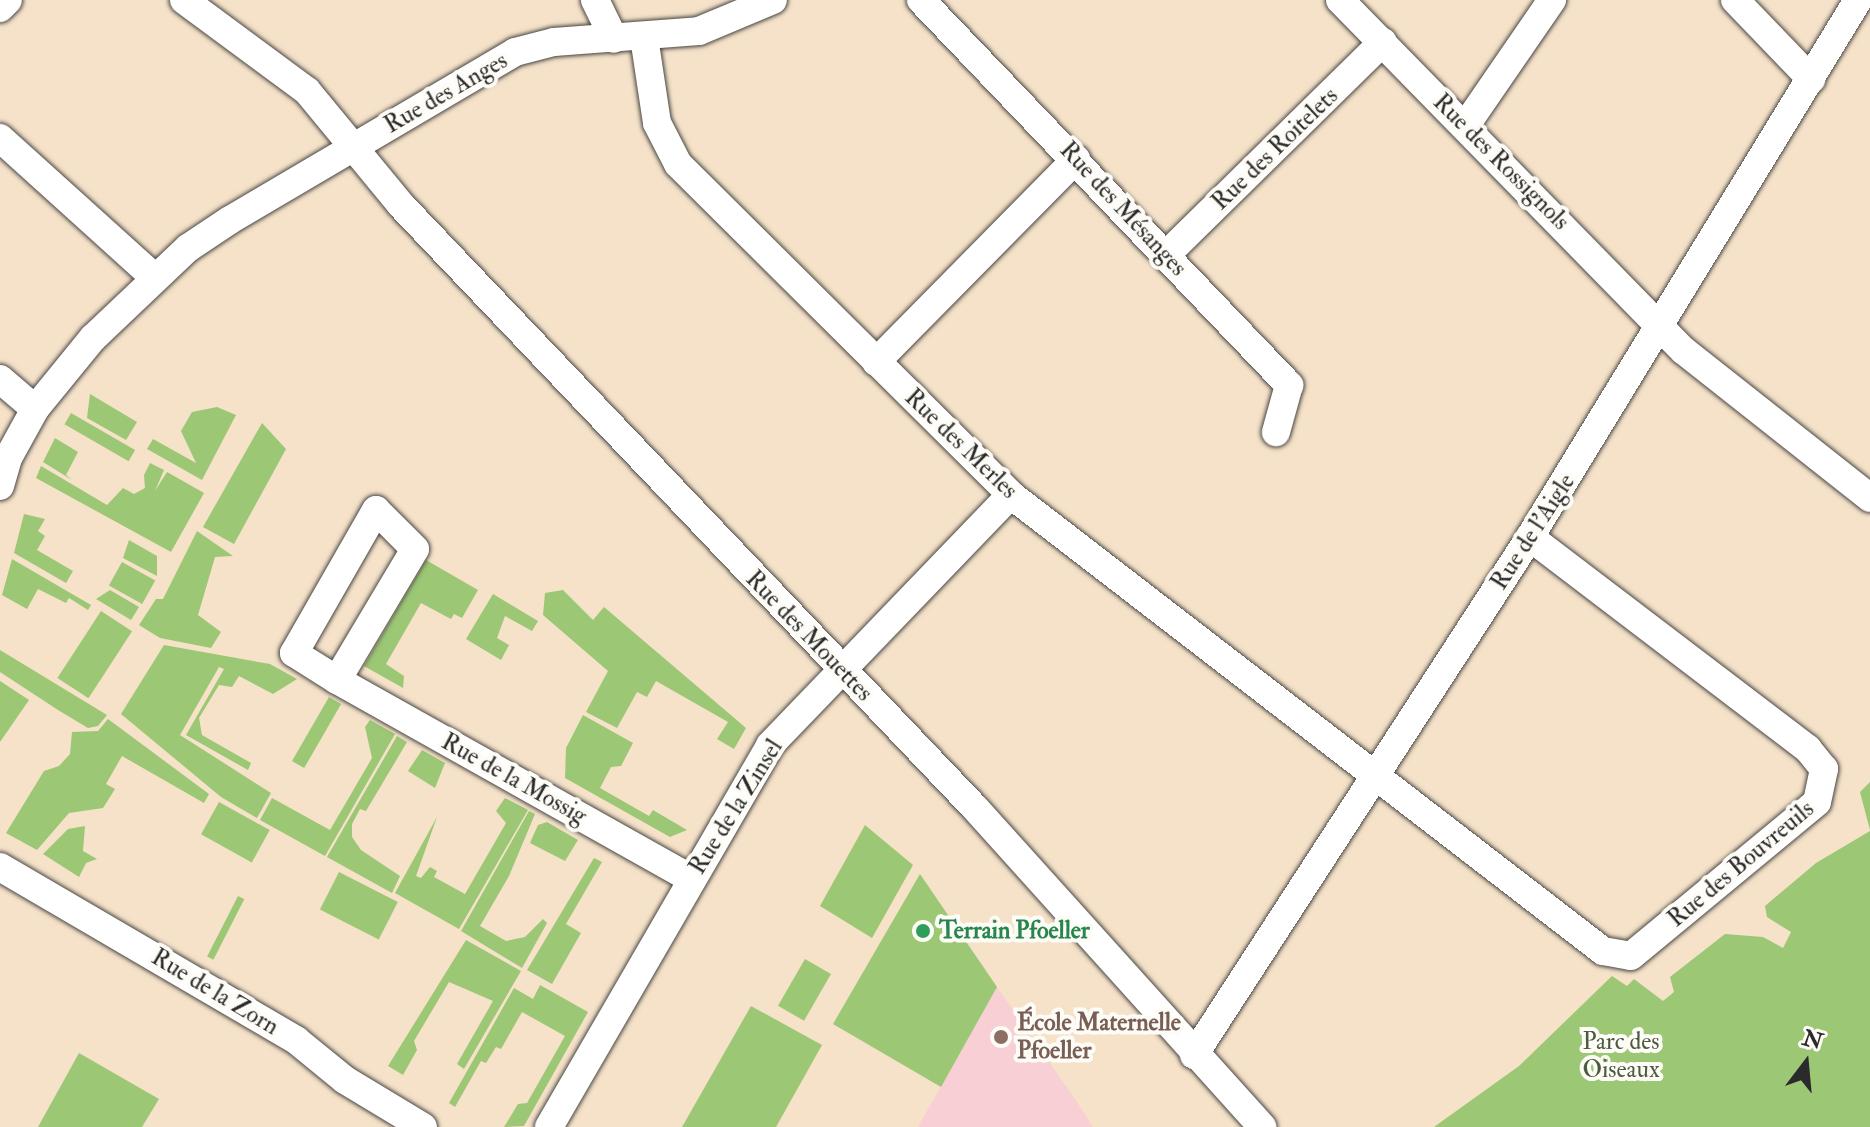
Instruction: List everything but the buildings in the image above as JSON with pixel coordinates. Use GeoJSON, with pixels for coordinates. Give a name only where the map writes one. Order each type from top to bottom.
{"type":"FeatureCollection","features":[{"type":"Feature","properties":{"kind":"street"},"geometry":{"type":"LineString","coordinates":[[0,8],[8,0]]}},
{"type":"Feature","properties":{"kind":"street","name":"Rue des Mouettes"},"geometry":{"type":"LineString","coordinates":[[184,0],[289,74],[350,150],[1156,1005],[1194,1055],[1262,1127]]}},
{"type":"Feature","properties":{"kind":"street"},"geometry":{"type":"LineString","coordinates":[[595,0],[614,39]]}},
{"type":"Feature","properties":{"kind":"street","name":"Rue des Anges"},"geometry":{"type":"LineString","coordinates":[[0,486],[8,458],[35,409],[93,338],[188,248],[515,52],[554,42],[699,31],[773,0]]}},
{"type":"Feature","properties":{"kind":"street","name":"Rue des Mésanges"},"geometry":{"type":"LineString","coordinates":[[921,0],[1028,108],[1289,385],[1276,432]]}},
{"type":"Feature","properties":{"kind":"street","name":"Rue des Rossignols"},"geometry":{"type":"LineString","coordinates":[[1340,0],[1662,324],[1684,351],[1870,498]]}},
{"type":"Feature","properties":{"kind":"street"},"geometry":{"type":"LineString","coordinates":[[1466,125],[1552,0]]}},
{"type":"Feature","properties":{"kind":"street"},"geometry":{"type":"LineString","coordinates":[[1735,0],[1811,79]]}},
{"type":"Feature","properties":{"kind":"street","name":"Rue de l'Aigle"},"geometry":{"type":"LineString","coordinates":[[1194,1055],[1530,537],[1858,0]]}},
{"type":"Feature","properties":{"kind":"street","name":"Rue des Merles"},"geometry":{"type":"LineString","coordinates":[[644,37],[657,123],[678,164],[1011,495],[1377,773]]}},
{"type":"Feature","properties":{"kind":"street","name":"Rue des Roitelets"},"geometry":{"type":"LineString","coordinates":[[1166,255],[1383,42]]}},
{"type":"Feature","properties":{"kind":"street"},"geometry":{"type":"LineString","coordinates":[[0,138],[155,278]]}},
{"type":"Feature","properties":{"kind":"street"},"geometry":{"type":"LineString","coordinates":[[876,362],[1076,159]]}},
{"type":"Feature","properties":{"kind":"street"},"geometry":{"type":"LineString","coordinates":[[0,379],[35,409]]}},
{"type":"Feature","properties":{"kind":"street","name":"Rue de la Zinsel"},"geometry":{"type":"LineString","coordinates":[[549,1127],[770,745],[1011,495]]}},
{"type":"Feature","properties":{"kind":"street","name":"Rue de la Mossig"},"geometry":{"type":"LineString","coordinates":[[337,680],[415,549],[376,510],[294,653],[337,680],[691,879]]}},
{"type":"Feature","properties":{"kind":"street","name":"Rue des Bouvreuils"},"geometry":{"type":"LineString","coordinates":[[1377,773],[1613,957],[1641,950],[1817,802],[1825,781],[1818,759],[1530,537]]}},
{"type":"Feature","properties":{"kind":"street","name":"Rue de la Zorn"},"geometry":{"type":"LineString","coordinates":[[0,867],[296,1040],[345,1080],[423,1127]]}},
{"type":"Feature","properties":{"kind":"shaded area","name":"École Maternelle Pfoeller"},"geometry":{"type":"Polygon","coordinates":[[[997,987],[1079,1105],[1093,1127],[918,1127],[997,987]]]}},
{"type":"Feature","properties":{"kind":"green space"},"geometry":{"type":"Polygon","coordinates":[[[90,394],[137,422],[126,440],[87,418],[90,394]]]}},
{"type":"Feature","properties":{"kind":"green space"},"geometry":{"type":"Polygon","coordinates":[[[217,407],[236,415],[202,480],[147,449],[153,439],[196,463],[181,431],[192,412],[217,407]]]}},
{"type":"Feature","properties":{"kind":"green space"},"geometry":{"type":"Polygon","coordinates":[[[71,413],[135,450],[129,461],[64,424],[71,413]]]}},
{"type":"Feature","properties":{"kind":"green space"},"geometry":{"type":"Polygon","coordinates":[[[262,423],[286,449],[234,544],[203,527],[262,423]]]}},
{"type":"Feature","properties":{"kind":"green space"},"geometry":{"type":"Polygon","coordinates":[[[55,438],[78,452],[66,475],[72,480],[43,462],[55,438]]]}},
{"type":"Feature","properties":{"kind":"green space"},"geometry":{"type":"Polygon","coordinates":[[[150,463],[164,470],[155,491],[167,472],[204,493],[171,552],[36,478],[41,466],[107,505],[123,488],[134,494],[145,488],[144,475],[150,463]]]}},
{"type":"Feature","properties":{"kind":"green space"},"geometry":{"type":"Polygon","coordinates":[[[24,514],[45,519],[38,531],[45,536],[37,550],[73,571],[66,583],[14,553],[24,514]]]}},
{"type":"Feature","properties":{"kind":"green space"},"geometry":{"type":"Polygon","coordinates":[[[197,531],[233,556],[215,557],[198,615],[221,632],[211,648],[160,638],[139,625],[156,599],[163,599],[197,531]]]}},
{"type":"Feature","properties":{"kind":"green space"},"geometry":{"type":"Polygon","coordinates":[[[129,540],[157,556],[157,576],[123,558],[129,540]]]}},
{"type":"Feature","properties":{"kind":"green space"},"geometry":{"type":"Polygon","coordinates":[[[12,559],[91,605],[88,610],[69,598],[66,603],[38,589],[27,609],[2,595],[12,559]]]}},
{"type":"Feature","properties":{"kind":"green space"},"geometry":{"type":"Polygon","coordinates":[[[426,560],[478,590],[462,618],[454,614],[451,619],[421,603],[386,664],[404,676],[403,688],[364,666],[426,560]]]}},
{"type":"Feature","properties":{"kind":"green space"},"geometry":{"type":"Polygon","coordinates":[[[122,562],[155,580],[142,604],[109,586],[122,562]]]}},
{"type":"Feature","properties":{"kind":"green space"},"geometry":{"type":"Polygon","coordinates":[[[110,590],[139,607],[131,620],[96,599],[110,590]]]}},
{"type":"Feature","properties":{"kind":"green space"},"geometry":{"type":"Polygon","coordinates":[[[563,590],[593,620],[604,607],[746,728],[734,749],[717,739],[728,722],[656,681],[647,697],[637,692],[617,728],[586,712],[608,671],[543,615],[545,593],[563,590]]]}},
{"type":"Feature","properties":{"kind":"green space"},"geometry":{"type":"Polygon","coordinates":[[[493,594],[538,621],[532,631],[505,616],[497,638],[509,645],[501,660],[466,639],[493,594]]]}},
{"type":"Feature","properties":{"kind":"green space"},"geometry":{"type":"Polygon","coordinates":[[[101,611],[132,631],[88,698],[57,678],[101,611]]]}},
{"type":"Feature","properties":{"kind":"green space"},"geometry":{"type":"Polygon","coordinates":[[[164,645],[270,664],[297,679],[273,694],[239,676],[232,687],[219,685],[199,718],[202,735],[251,763],[248,770],[186,735],[224,669],[219,667],[180,735],[271,793],[257,818],[221,797],[121,714],[164,645]]]}},
{"type":"Feature","properties":{"kind":"green space"},"geometry":{"type":"Polygon","coordinates":[[[0,650],[107,715],[98,726],[88,728],[58,710],[0,672],[0,650]]]}},
{"type":"Feature","properties":{"kind":"green space"},"geometry":{"type":"Polygon","coordinates":[[[0,681],[29,700],[0,742],[0,681]]]}},
{"type":"Feature","properties":{"kind":"green space"},"geometry":{"type":"Polygon","coordinates":[[[329,697],[341,704],[304,768],[292,761],[329,697]]]}},
{"type":"Feature","properties":{"kind":"green space"},"geometry":{"type":"Polygon","coordinates":[[[583,715],[633,743],[621,766],[611,767],[600,788],[649,816],[653,810],[687,830],[670,837],[565,778],[566,748],[583,715]]]}},
{"type":"Feature","properties":{"kind":"green space"},"geometry":{"type":"Polygon","coordinates":[[[108,719],[209,794],[204,803],[122,756],[106,784],[115,789],[103,808],[69,813],[37,850],[6,833],[44,771],[59,766],[70,754],[72,732],[98,731],[108,719]]]}},
{"type":"Feature","properties":{"kind":"green space"},"geometry":{"type":"Polygon","coordinates":[[[370,720],[395,734],[325,856],[260,820],[272,798],[330,830],[372,758],[365,727],[370,720]]]}},
{"type":"Feature","properties":{"kind":"green space"},"geometry":{"type":"Polygon","coordinates":[[[397,736],[407,742],[366,811],[360,809],[352,824],[352,837],[361,850],[400,876],[392,893],[327,857],[397,736]]]}},
{"type":"Feature","properties":{"kind":"green space"},"geometry":{"type":"Polygon","coordinates":[[[422,750],[445,763],[435,788],[408,771],[422,750]]]}},
{"type":"Feature","properties":{"kind":"green space"},"geometry":{"type":"Polygon","coordinates":[[[1870,782],[1870,830],[1860,792],[1870,782]]]}},
{"type":"Feature","properties":{"kind":"green space"},"geometry":{"type":"Polygon","coordinates":[[[505,798],[528,810],[459,929],[395,893],[437,817],[416,876],[421,878],[430,867],[437,871],[434,877],[465,894],[506,823],[496,811],[505,798]]]}},
{"type":"Feature","properties":{"kind":"green space"},"geometry":{"type":"Polygon","coordinates":[[[219,802],[270,830],[252,862],[201,834],[219,802]]]}},
{"type":"Feature","properties":{"kind":"green space"},"geometry":{"type":"Polygon","coordinates":[[[529,811],[535,814],[509,876],[480,926],[506,941],[525,937],[543,919],[547,923],[522,968],[461,931],[529,811]]]}},
{"type":"Feature","properties":{"kind":"green space"},"geometry":{"type":"Polygon","coordinates":[[[547,822],[578,840],[565,861],[530,843],[538,825],[547,822]]]}},
{"type":"Feature","properties":{"kind":"green space"},"geometry":{"type":"Polygon","coordinates":[[[865,825],[913,865],[872,938],[820,906],[865,825]]]}},
{"type":"Feature","properties":{"kind":"green space"},"geometry":{"type":"Polygon","coordinates":[[[85,826],[83,851],[97,859],[86,863],[79,877],[43,854],[68,829],[85,826]]]}},
{"type":"Feature","properties":{"kind":"green space","name":"Parc des Oiseaux"},"geometry":{"type":"Polygon","coordinates":[[[1870,831],[1870,1127],[1434,1127],[1519,1066],[1612,976],[1627,986],[1634,979],[1663,1001],[1674,992],[1670,977],[1725,934],[1763,937],[1783,948],[1791,932],[1767,917],[1765,906],[1816,863],[1870,831]]]}},
{"type":"Feature","properties":{"kind":"green space"},"geometry":{"type":"Polygon","coordinates":[[[594,858],[602,862],[566,924],[581,933],[552,984],[527,970],[594,858]]]}},
{"type":"Feature","properties":{"kind":"green space"},"geometry":{"type":"Polygon","coordinates":[[[339,872],[398,902],[379,939],[320,909],[339,872]]]}},
{"type":"Feature","properties":{"kind":"green space","name":"Terrain Pfoeller"},"geometry":{"type":"Polygon","coordinates":[[[920,874],[997,987],[941,1087],[833,1024],[920,874]]]}},
{"type":"Feature","properties":{"kind":"green space"},"geometry":{"type":"Polygon","coordinates":[[[238,896],[244,899],[213,960],[207,957],[238,896]]]}},
{"type":"Feature","properties":{"kind":"green space"},"geometry":{"type":"Polygon","coordinates":[[[466,940],[521,971],[464,1069],[457,1064],[493,1001],[449,982],[414,1041],[417,1050],[403,1075],[388,1066],[466,940]]]}},
{"type":"Feature","properties":{"kind":"green space"},"geometry":{"type":"Polygon","coordinates":[[[805,959],[831,974],[804,1021],[778,1006],[805,959]]]}},
{"type":"Feature","properties":{"kind":"green space"},"geometry":{"type":"Polygon","coordinates":[[[540,985],[588,1012],[524,1126],[504,1127],[518,1104],[527,1103],[565,1036],[522,1012],[501,1049],[496,1047],[486,1063],[481,1061],[455,1107],[449,1103],[514,988],[533,999],[540,985]]]}},
{"type":"Feature","properties":{"kind":"green space"},"geometry":{"type":"Polygon","coordinates":[[[751,1006],[822,1045],[776,1127],[682,1127],[751,1006]]]}},
{"type":"Feature","properties":{"kind":"green space"},"geometry":{"type":"Polygon","coordinates":[[[79,1053],[159,1099],[142,1127],[38,1127],[79,1053]]]}},
{"type":"Feature","properties":{"kind":"place","name":"Terrain Pfoeller"},"geometry":{"type":"Point","coordinates":[923,931]}},
{"type":"Feature","properties":{"kind":"place","name":"École Maternelle Pfoeller"},"geometry":{"type":"Point","coordinates":[1001,1037]}}]}
